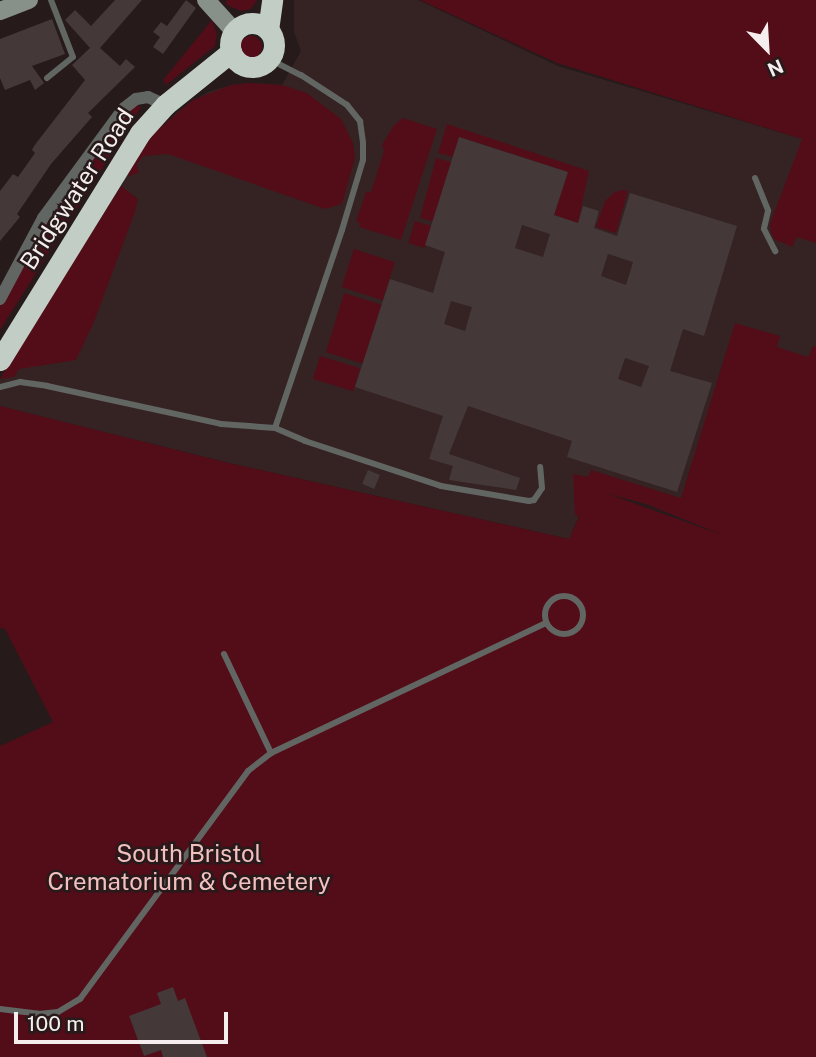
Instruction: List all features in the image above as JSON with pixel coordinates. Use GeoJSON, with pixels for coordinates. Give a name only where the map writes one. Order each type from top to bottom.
{"type":"FeatureCollection","features":[{"type":"Feature","properties":{"kind":"highway"},"geometry":{"type":"LineString","coordinates":[[263,27],[249,23],[237,50],[254,67],[269,58],[274,44],[263,27],[266,0]]}},
{"type":"Feature","properties":{"kind":"highway"},"geometry":{"type":"LineString","coordinates":[[263,27],[272,0]]}},
{"type":"Feature","properties":{"kind":"highway","name":"Bridgwater Road"},"geometry":{"type":"LineString","coordinates":[[0,360],[139,132],[165,106],[237,50]]}},
{"type":"Feature","properties":{"kind":"street"},"geometry":{"type":"LineString","coordinates":[[0,11],[29,0]]}},
{"type":"Feature","properties":{"kind":"street"},"geometry":{"type":"LineString","coordinates":[[206,0],[237,50]]}},
{"type":"Feature","properties":{"kind":"street"},"geometry":{"type":"LineString","coordinates":[[0,299],[43,218],[123,109],[136,99],[148,97],[165,106]]}},
{"type":"Feature","properties":{"kind":"lane"},"geometry":{"type":"LineString","coordinates":[[47,78],[73,57],[51,0]]}},
{"type":"Feature","properties":{"kind":"lane"},"geometry":{"type":"LineString","coordinates":[[269,58],[347,105],[360,121],[363,143],[363,160],[342,230],[275,428]]}},
{"type":"Feature","properties":{"kind":"lane"},"geometry":{"type":"LineString","coordinates":[[755,178],[768,211],[764,229],[775,250]]}},
{"type":"Feature","properties":{"kind":"lane"},"geometry":{"type":"LineString","coordinates":[[0,387],[20,382],[47,386],[222,424],[275,428],[304,441],[441,486],[529,501],[534,499],[542,488],[540,467]]}},
{"type":"Feature","properties":{"kind":"lane"},"geometry":{"type":"LineString","coordinates":[[558,596],[571,597],[581,605],[582,623],[573,632],[561,634],[546,623],[545,610],[558,596]]}},
{"type":"Feature","properties":{"kind":"lane"},"geometry":{"type":"LineString","coordinates":[[0,1009],[39,1014],[58,1012],[80,999],[248,771],[271,753],[302,736],[546,623]]}},
{"type":"Feature","properties":{"kind":"lane"},"geometry":{"type":"LineString","coordinates":[[224,654],[271,753]]}},
{"type":"Feature","properties":{"kind":"shaded area"},"geometry":{"type":"Polygon","coordinates":[[[294,0],[418,0],[558,66],[816,143],[816,529],[747,544],[646,504],[591,489],[569,539],[229,463],[0,406],[0,379],[13,357],[124,182],[121,179],[176,113],[208,92],[231,85],[282,85],[301,51],[294,32],[294,0]]]}},
{"type":"Feature","properties":{"kind":"green space"},"geometry":{"type":"Polygon","coordinates":[[[227,0],[257,0],[251,9],[241,11],[225,3],[227,0]]]}},
{"type":"Feature","properties":{"kind":"green space"},"geometry":{"type":"Polygon","coordinates":[[[420,0],[816,0],[816,243],[797,237],[792,247],[774,239],[771,233],[770,224],[802,139],[557,63],[420,0]]]}},
{"type":"Feature","properties":{"kind":"green space"},"geometry":{"type":"Polygon","coordinates":[[[212,20],[217,34],[215,46],[166,85],[163,80],[212,20]]]}},
{"type":"Feature","properties":{"kind":"green space"},"geometry":{"type":"Polygon","coordinates":[[[247,36],[255,36],[262,43],[262,51],[255,58],[247,58],[240,51],[240,43],[247,36]]]}},
{"type":"Feature","properties":{"kind":"green space"},"geometry":{"type":"Polygon","coordinates":[[[231,85],[282,85],[307,93],[341,119],[353,143],[355,158],[342,204],[325,209],[168,154],[143,156],[137,164],[139,172],[130,176],[124,173],[155,132],[193,100],[231,85]]]}},
{"type":"Feature","properties":{"kind":"green space"},"geometry":{"type":"Polygon","coordinates":[[[137,105],[141,107],[0,330],[0,305],[47,218],[124,115],[137,105]]]}},
{"type":"Feature","properties":{"kind":"green space"},"geometry":{"type":"Polygon","coordinates":[[[403,118],[437,129],[401,240],[359,227],[360,223],[356,221],[366,192],[371,192],[384,151],[382,145],[394,125],[403,118]]]}},
{"type":"Feature","properties":{"kind":"green space"},"geometry":{"type":"Polygon","coordinates":[[[447,124],[589,171],[578,223],[554,215],[568,172],[460,137],[453,157],[438,153],[447,124]]]}},
{"type":"Feature","properties":{"kind":"green space"},"geometry":{"type":"Polygon","coordinates":[[[436,158],[451,162],[435,222],[420,218],[436,158]]]}},
{"type":"Feature","properties":{"kind":"green space"},"geometry":{"type":"Polygon","coordinates":[[[121,186],[138,199],[135,212],[94,322],[76,360],[19,369],[14,377],[0,379],[71,260],[74,261],[121,186]]]}},
{"type":"Feature","properties":{"kind":"green space"},"geometry":{"type":"Polygon","coordinates":[[[628,191],[616,233],[596,227],[605,201],[615,192],[628,191]]]}},
{"type":"Feature","properties":{"kind":"green space"},"geometry":{"type":"Polygon","coordinates":[[[415,221],[431,226],[425,248],[408,243],[415,221]]]}},
{"type":"Feature","properties":{"kind":"green space"},"geometry":{"type":"Polygon","coordinates":[[[354,249],[395,262],[383,300],[342,287],[354,249]]]}},
{"type":"Feature","properties":{"kind":"green space"},"geometry":{"type":"Polygon","coordinates":[[[344,293],[381,304],[363,364],[326,352],[344,293]]]}},
{"type":"Feature","properties":{"kind":"green space","name":"South Bristol Crematorium & Cemetery"},"geometry":{"type":"Polygon","coordinates":[[[735,323],[780,336],[777,347],[808,357],[813,346],[816,347],[816,1057],[0,1057],[0,746],[53,722],[5,629],[0,628],[0,406],[229,463],[569,539],[579,517],[575,514],[573,474],[588,477],[591,470],[681,498],[735,323]],[[606,493],[720,534],[646,504],[606,493]]]}},
{"type":"Feature","properties":{"kind":"green space"},"geometry":{"type":"Polygon","coordinates":[[[320,356],[360,368],[353,391],[313,379],[320,356]]]}},
{"type":"Feature","properties":{"kind":"building"},"geometry":{"type":"Polygon","coordinates":[[[115,0],[142,0],[100,48],[120,66],[126,59],[135,67],[88,113],[92,117],[51,164],[17,214],[20,217],[0,241],[0,191],[13,174],[18,177],[35,153],[32,150],[34,146],[85,80],[72,65],[90,48],[65,20],[75,10],[91,26],[115,0]]]}},
{"type":"Feature","properties":{"kind":"building"},"geometry":{"type":"Polygon","coordinates":[[[186,0],[196,8],[163,54],[153,47],[160,37],[153,32],[161,22],[167,26],[186,0]]]}},
{"type":"Feature","properties":{"kind":"building"},"geometry":{"type":"Polygon","coordinates":[[[52,19],[65,54],[32,66],[44,83],[35,90],[30,80],[5,90],[0,78],[0,39],[52,19]]]}},
{"type":"Feature","properties":{"kind":"building"},"geometry":{"type":"Polygon","coordinates":[[[459,137],[568,172],[554,215],[578,223],[583,206],[599,211],[594,228],[617,236],[630,193],[737,226],[704,336],[683,329],[670,371],[712,383],[677,492],[567,457],[572,441],[468,406],[449,454],[520,478],[516,490],[449,480],[453,466],[429,459],[443,416],[355,387],[390,279],[433,293],[445,252],[425,245],[459,137]],[[522,225],[515,248],[543,257],[550,234],[522,225]],[[608,254],[601,276],[626,285],[633,262],[608,254]],[[451,301],[444,324],[465,331],[472,307],[451,301]],[[625,358],[618,379],[641,387],[649,366],[625,358]]]}},
{"type":"Feature","properties":{"kind":"building"},"geometry":{"type":"Polygon","coordinates":[[[368,470],[380,475],[374,489],[362,484],[368,470]]]}},
{"type":"Feature","properties":{"kind":"building"},"geometry":{"type":"Polygon","coordinates":[[[173,987],[178,1001],[185,998],[207,1057],[163,1057],[161,1050],[144,1056],[129,1016],[161,1004],[157,993],[173,987]]]}}]}
